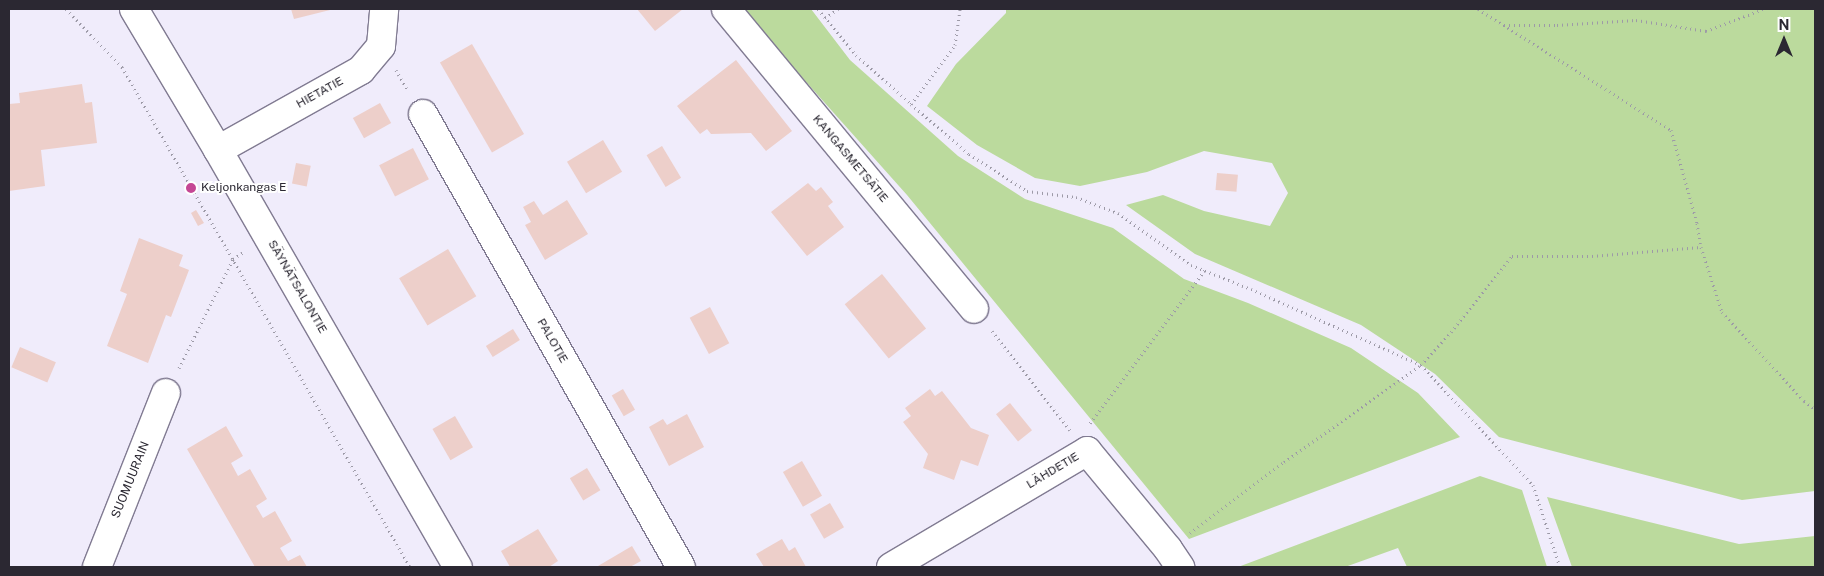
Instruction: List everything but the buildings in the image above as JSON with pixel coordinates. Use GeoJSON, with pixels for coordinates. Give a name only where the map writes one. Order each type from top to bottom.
{"type":"FeatureCollection","features":[{"type":"Feature","properties":{"kind":"street","name":"SÄYNÄTSALONTIE"},"geometry":{"type":"LineString","coordinates":[[134,9],[218,150],[458,567]]}},
{"type":"Feature","properties":{"kind":"street"},"geometry":{"type":"LineString","coordinates":[[382,46],[384,9]]}},
{"type":"Feature","properties":{"kind":"street","name":"KANGASMETSÄTIE"},"geometry":{"type":"LineString","coordinates":[[726,9],[974,309]]}},
{"type":"Feature","properties":{"kind":"street","name":"HIETATIE"},"geometry":{"type":"LineString","coordinates":[[218,150],[361,70],[382,46]]}},
{"type":"Feature","properties":{"kind":"street","name":"PALOTIE"},"geometry":{"type":"LineString","coordinates":[[423,114],[680,567]]}},
{"type":"Feature","properties":{"kind":"street","name":"SUOMUURAIN"},"geometry":{"type":"LineString","coordinates":[[97,567],[166,393]]}},
{"type":"Feature","properties":{"kind":"street","name":"LÄHDETIE"},"geometry":{"type":"LineString","coordinates":[[891,567],[1082,445],[1174,558]]}},
{"type":"Feature","properties":{"kind":"path"},"geometry":{"type":"LineString","coordinates":[[66,9],[122,67],[410,567]]}},
{"type":"Feature","properties":{"kind":"path"},"geometry":{"type":"LineString","coordinates":[[818,9],[856,55],[910,104],[969,154],[1027,191],[1076,197],[1118,213],[1191,265],[1420,364],[1533,485],[1560,567]]}},
{"type":"Feature","properties":{"kind":"path"},"geometry":{"type":"LineString","coordinates":[[825,18],[838,9]]}},
{"type":"Feature","properties":{"kind":"path"},"geometry":{"type":"LineString","coordinates":[[910,104],[955,45],[960,9]]}},
{"type":"Feature","properties":{"kind":"path"},"geometry":{"type":"LineString","coordinates":[[1478,9],[1671,130],[1697,223],[1701,247],[1722,312],[1804,401],[1815,409]]}},
{"type":"Feature","properties":{"kind":"path"},"geometry":{"type":"LineString","coordinates":[[1502,25],[1557,25],[1636,20],[1706,31],[1763,9]]}},
{"type":"Feature","properties":{"kind":"path"},"geometry":{"type":"LineString","coordinates":[[382,46],[423,114]]}},
{"type":"Feature","properties":{"kind":"path"},"geometry":{"type":"LineString","coordinates":[[166,393],[232,259],[267,235]]}},
{"type":"Feature","properties":{"kind":"path"},"geometry":{"type":"LineString","coordinates":[[1174,558],[1284,462],[1420,364],[1451,332],[1512,256],[1592,256],[1701,247]]}},
{"type":"Feature","properties":{"kind":"path"},"geometry":{"type":"LineString","coordinates":[[974,309],[1082,445],[1205,270]]}},
{"type":"Feature","properties":{"kind":"green space"},"geometry":{"type":"Polygon","coordinates":[[[741,9],[811,9],[850,60],[958,156],[1025,199],[1113,228],[1184,279],[1248,303],[1351,348],[1418,393],[1460,437],[1189,539],[907,195],[741,9]]]}},
{"type":"Feature","properties":{"kind":"green space"},"geometry":{"type":"Polygon","coordinates":[[[1006,9],[1815,9],[1815,491],[1742,500],[1499,437],[1435,374],[1361,325],[1195,254],[1126,205],[1163,195],[1204,211],[1270,226],[1288,193],[1272,163],[1204,151],[1147,172],[1080,186],[1035,178],[977,145],[927,106],[956,64],[1006,13],[1006,9]]]}},
{"type":"Feature","properties":{"kind":"green space"},"geometry":{"type":"Polygon","coordinates":[[[1480,476],[1522,490],[1547,567],[1407,567],[1398,548],[1345,567],[1238,567],[1480,476]]]}},
{"type":"Feature","properties":{"kind":"green space"},"geometry":{"type":"Polygon","coordinates":[[[1547,497],[1739,544],[1815,536],[1815,567],[1572,567],[1547,497]]]}},
{"type":"Feature","properties":{"kind":"place","name":"Keljonkangas E"},"geometry":{"type":"Point","coordinates":[191,188]}}]}
